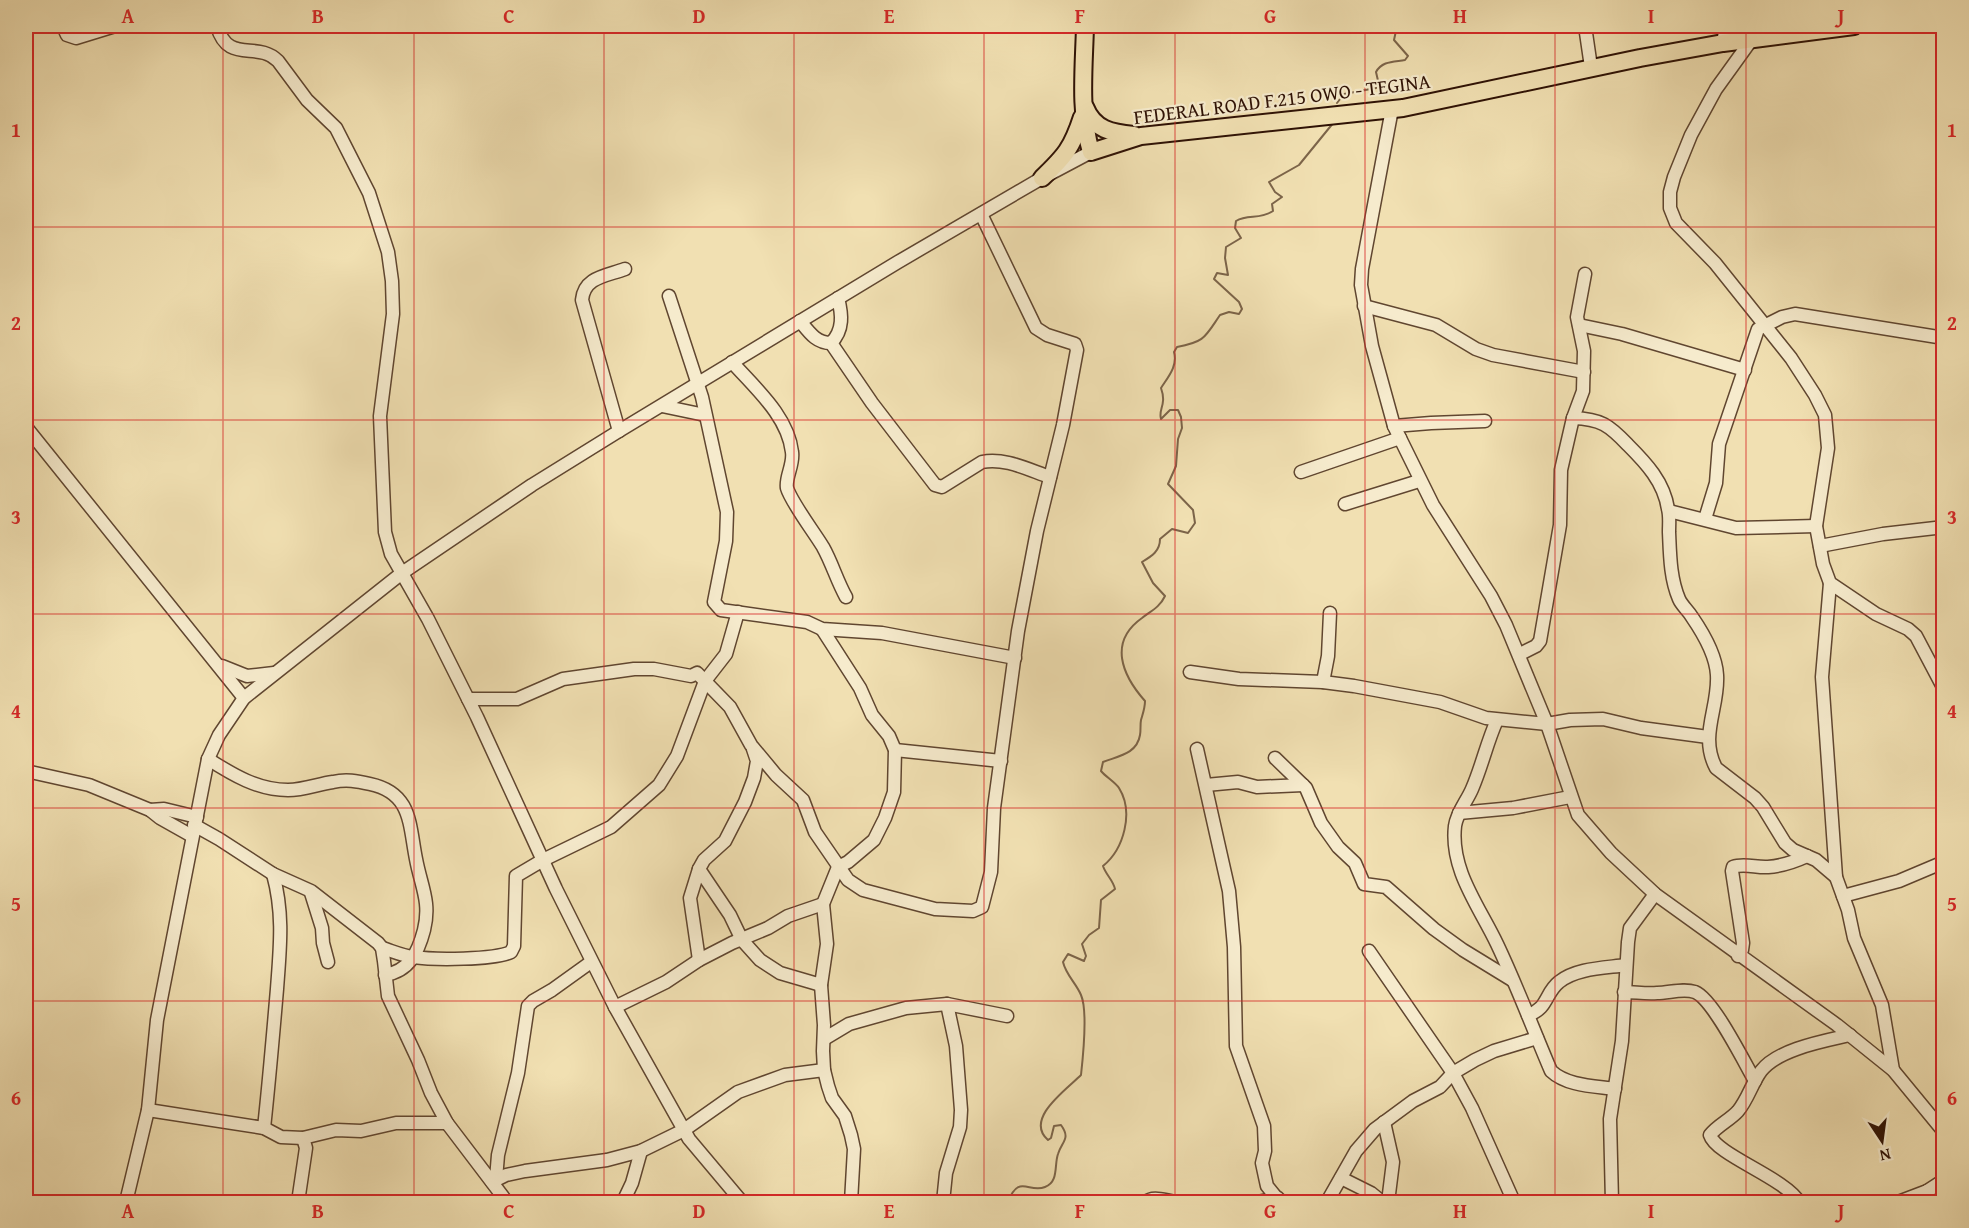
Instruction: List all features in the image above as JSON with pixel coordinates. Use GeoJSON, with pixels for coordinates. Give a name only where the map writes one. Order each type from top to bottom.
{"type":"FeatureCollection","features":[{"type":"Feature","properties":{"kind":"main road"},"geometry":{"type":"LineString","coordinates":[[1085,26],[1083,106],[1085,133],[1091,152]]}},
{"type":"Feature","properties":{"kind":"main road","name":"FEDERAL ROAD F.215 OWO - TEGINA"},"geometry":{"type":"LineString","coordinates":[[1091,152],[1141,136],[1392,109],[1591,67],[1724,43],[1854,26]]}},
{"type":"Feature","properties":{"kind":"main road"},"geometry":{"type":"LineString","coordinates":[[1083,106],[1094,123],[1101,129],[1116,134],[1141,136]]}},
{"type":"Feature","properties":{"kind":"main road"},"geometry":{"type":"LineString","coordinates":[[1042,178],[1067,153],[1074,141],[1083,106]]}},
{"type":"Feature","properties":{"kind":"street"},"geometry":{"type":"LineString","coordinates":[[63,26],[67,35],[76,38],[115,26]]}},
{"type":"Feature","properties":{"kind":"street"},"geometry":{"type":"LineString","coordinates":[[217,26],[220,37],[229,46],[274,56],[307,100],[336,128],[369,193],[388,252],[391,274],[393,314],[380,416],[385,532],[391,554],[468,699],[591,962],[615,1007],[684,1130],[742,1203]]}},
{"type":"Feature","properties":{"kind":"street"},"geometry":{"type":"LineString","coordinates":[[1585,26],[1591,67]]}},
{"type":"Feature","properties":{"kind":"street"},"geometry":{"type":"LineString","coordinates":[[1724,43],[1726,26]]}},
{"type":"Feature","properties":{"kind":"street"},"geometry":{"type":"LineString","coordinates":[[1752,39],[1716,88],[1691,135],[1674,177],[1670,192],[1670,208],[1676,223],[1714,263],[1791,357],[1815,395],[1824,416],[1828,448],[1816,526],[1823,564],[1830,583],[1822,676],[1836,877],[1844,897],[1854,938],[1882,1005],[1893,1070]]}},
{"type":"Feature","properties":{"kind":"street"},"geometry":{"type":"LineString","coordinates":[[1392,109],[1362,269],[1361,285],[1372,346],[1394,426],[1419,481],[1491,596],[1520,654],[1578,815],[1586,827],[1655,894],[1850,1035],[1893,1070],[1944,1132]]}},
{"type":"Feature","properties":{"kind":"street"},"geometry":{"type":"LineString","coordinates":[[126,1203],[148,1110],[157,1020],[208,759],[219,735],[244,698],[402,573],[532,484],[838,298],[1042,178],[1091,152]]}},
{"type":"Feature","properties":{"kind":"street"},"geometry":{"type":"LineString","coordinates":[[751,745],[776,776],[803,800],[815,832],[838,867],[855,886],[935,909],[973,911],[982,907],[991,872],[994,808],[1028,573],[1065,414],[1077,350],[1075,344],[1047,335],[1036,328],[981,214]]}},
{"type":"Feature","properties":{"kind":"street"},"geometry":{"type":"LineString","coordinates":[[620,430],[582,300],[583,289],[590,282],[626,269]]}},
{"type":"Feature","properties":{"kind":"street"},"geometry":{"type":"LineString","coordinates":[[1520,654],[1536,646],[1540,641],[1560,525],[1561,470],[1573,418],[1583,391],[1584,351],[1578,309],[1585,274]]}},
{"type":"Feature","properties":{"kind":"street"},"geometry":{"type":"LineString","coordinates":[[669,296],[697,384],[727,512],[726,541],[714,593],[714,602],[721,610],[807,622],[822,629],[882,633],[1015,658]]}},
{"type":"Feature","properties":{"kind":"street"},"geometry":{"type":"LineString","coordinates":[[800,321],[813,337],[822,343],[831,343],[838,336],[842,323],[838,298]]}},
{"type":"Feature","properties":{"kind":"street"},"geometry":{"type":"LineString","coordinates":[[1364,306],[1436,325],[1476,349],[1493,355],[1584,372]]}},
{"type":"Feature","properties":{"kind":"street"},"geometry":{"type":"LineString","coordinates":[[1705,519],[1716,483],[1719,444],[1756,332],[1782,317],[1795,314],[1944,338]]}},
{"type":"Feature","properties":{"kind":"street"},"geometry":{"type":"LineString","coordinates":[[1579,325],[1622,334],[1745,370]]}},
{"type":"Feature","properties":{"kind":"street"},"geometry":{"type":"LineString","coordinates":[[831,343],[872,404],[935,485],[942,487],[989,460],[1015,465],[1050,477]]}},
{"type":"Feature","properties":{"kind":"street"},"geometry":{"type":"LineString","coordinates":[[732,362],[787,430],[793,456],[787,479],[788,491],[824,550],[846,597]]}},
{"type":"Feature","properties":{"kind":"street"},"geometry":{"type":"LineString","coordinates":[[662,406],[705,415]]}},
{"type":"Feature","properties":{"kind":"street"},"geometry":{"type":"LineString","coordinates":[[1573,418],[1599,421],[1613,430],[1644,461],[1658,480],[1669,511],[1673,583],[1679,601],[1703,635],[1715,661],[1717,673],[1708,737],[1712,762],[1716,768],[1755,798],[1785,843],[1793,850],[1816,860],[1836,877]]}},
{"type":"Feature","properties":{"kind":"street"},"geometry":{"type":"LineString","coordinates":[[1394,426],[1485,421]]}},
{"type":"Feature","properties":{"kind":"street"},"geometry":{"type":"LineString","coordinates":[[26,428],[244,698]]}},
{"type":"Feature","properties":{"kind":"street"},"geometry":{"type":"LineString","coordinates":[[1301,472],[1400,438]]}},
{"type":"Feature","properties":{"kind":"street"},"geometry":{"type":"LineString","coordinates":[[1345,504],[1419,481]]}},
{"type":"Feature","properties":{"kind":"street"},"geometry":{"type":"LineString","coordinates":[[1669,511],[1736,528],[1816,526]]}},
{"type":"Feature","properties":{"kind":"street"},"geometry":{"type":"LineString","coordinates":[[1820,546],[1883,534],[1944,527]]}},
{"type":"Feature","properties":{"kind":"street"},"geometry":{"type":"LineString","coordinates":[[1830,583],[1876,614],[1908,629],[1916,636],[1944,689]]}},
{"type":"Feature","properties":{"kind":"street"},"geometry":{"type":"LineString","coordinates":[[382,948],[412,957],[488,957],[511,952],[514,946],[515,878],[543,860],[611,827],[659,785],[677,756],[705,681],[726,654],[738,612]]}},
{"type":"Feature","properties":{"kind":"street"},"geometry":{"type":"LineString","coordinates":[[1323,682],[1328,656],[1330,614]]}},
{"type":"Feature","properties":{"kind":"street"},"geometry":{"type":"LineString","coordinates":[[822,629],[861,688],[872,715],[889,736],[895,750],[894,792],[885,818],[874,840],[848,862],[838,867],[823,904],[827,944],[821,985],[824,1070],[832,1098],[845,1116],[851,1134],[854,1149],[851,1203]]}},
{"type":"Feature","properties":{"kind":"street"},"geometry":{"type":"LineString","coordinates":[[217,663],[247,676],[278,672]]}},
{"type":"Feature","properties":{"kind":"street"},"geometry":{"type":"LineString","coordinates":[[468,699],[517,699],[563,679],[634,669],[654,669],[691,676],[696,673],[730,707],[757,760],[754,778],[745,802],[724,841],[708,855],[699,869],[690,898],[699,960]]}},
{"type":"Feature","properties":{"kind":"street"},"geometry":{"type":"LineString","coordinates":[[1190,672],[1239,679],[1323,682],[1440,702],[1497,720],[1547,724],[1570,720],[1603,719],[1641,728],[1708,737]]}},
{"type":"Feature","properties":{"kind":"street"},"geometry":{"type":"LineString","coordinates":[[1497,720],[1485,746],[1473,788],[1455,824],[1455,847],[1459,866],[1466,886],[1496,943],[1551,1071],[1559,1078],[1615,1089]]}},
{"type":"Feature","properties":{"kind":"street"},"geometry":{"type":"LineString","coordinates":[[1197,749],[1232,913],[1236,1046],[1264,1126],[1265,1151],[1262,1163],[1265,1177],[1268,1186],[1279,1200]]}},
{"type":"Feature","properties":{"kind":"street"},"geometry":{"type":"LineString","coordinates":[[895,750],[1001,761]]}},
{"type":"Feature","properties":{"kind":"street"},"geometry":{"type":"LineString","coordinates":[[1275,758],[1308,792],[1321,824],[1338,847],[1355,863],[1364,884],[1386,887],[1434,929],[1512,980]]}},
{"type":"Feature","properties":{"kind":"street"},"geometry":{"type":"LineString","coordinates":[[208,759],[236,777],[268,788],[305,789],[348,780],[392,791],[403,804],[409,819],[416,861],[428,907],[418,950],[403,969],[397,973],[385,975]]}},
{"type":"Feature","properties":{"kind":"street"},"geometry":{"type":"LineString","coordinates":[[26,771],[89,785],[194,826]]}},
{"type":"Feature","properties":{"kind":"street"},"geometry":{"type":"LineString","coordinates":[[1206,785],[1238,782],[1257,787],[1303,786]]}},
{"type":"Feature","properties":{"kind":"street"},"geometry":{"type":"LineString","coordinates":[[1459,813],[1513,808],[1570,797]]}},
{"type":"Feature","properties":{"kind":"street"},"geometry":{"type":"LineString","coordinates":[[150,810],[164,810],[219,838],[273,874],[311,891],[378,943],[382,948],[388,996],[431,1093],[447,1123],[494,1181],[507,1203]]}},
{"type":"Feature","properties":{"kind":"street"},"geometry":{"type":"LineString","coordinates":[[1738,956],[1743,943],[1733,867],[1738,865],[1767,868],[1783,865],[1807,855]]}},
{"type":"Feature","properties":{"kind":"street"},"geometry":{"type":"LineString","coordinates":[[1844,897],[1899,881],[1944,862]]}},
{"type":"Feature","properties":{"kind":"street"},"geometry":{"type":"LineString","coordinates":[[699,869],[730,915],[742,940],[759,960],[780,973],[821,985]]}},
{"type":"Feature","properties":{"kind":"street"},"geometry":{"type":"LineString","coordinates":[[264,1128],[274,1044],[281,943],[280,906],[273,874]]}},
{"type":"Feature","properties":{"kind":"street"},"geometry":{"type":"LineString","coordinates":[[311,891],[322,928],[328,962]]}},
{"type":"Feature","properties":{"kind":"street"},"geometry":{"type":"LineString","coordinates":[[1612,1203],[1609,1129],[1622,1041],[1630,928],[1655,894]]}},
{"type":"Feature","properties":{"kind":"street"},"geometry":{"type":"LineString","coordinates":[[615,1007],[666,982],[699,960],[788,916],[823,904]]}},
{"type":"Feature","properties":{"kind":"street"},"geometry":{"type":"LineString","coordinates":[[1369,951],[1453,1073],[1472,1108],[1514,1203]]}},
{"type":"Feature","properties":{"kind":"street"},"geometry":{"type":"LineString","coordinates":[[494,1181],[498,1155],[513,1100],[528,1006],[533,1000],[552,990],[591,962]]}},
{"type":"Feature","properties":{"kind":"street"},"geometry":{"type":"LineString","coordinates":[[1528,1015],[1541,1008],[1557,983],[1566,977],[1626,965]]}},
{"type":"Feature","properties":{"kind":"street"},"geometry":{"type":"LineString","coordinates":[[1624,992],[1653,994],[1696,992],[1719,1019],[1755,1081]]}},
{"type":"Feature","properties":{"kind":"street"},"geometry":{"type":"LineString","coordinates":[[824,1039],[858,1022],[906,1008],[947,1004],[1008,1016]]}},
{"type":"Feature","properties":{"kind":"street"},"geometry":{"type":"LineString","coordinates":[[944,1203],[946,1173],[960,1127],[961,1110],[956,1046],[947,1004]]}},
{"type":"Feature","properties":{"kind":"street"},"geometry":{"type":"LineString","coordinates":[[1799,1203],[1788,1189],[1754,1169],[1711,1139],[1710,1135],[1737,1112],[1768,1064],[1787,1053],[1850,1035]]}},
{"type":"Feature","properties":{"kind":"street"},"geometry":{"type":"LineString","coordinates":[[1327,1203],[1366,1138],[1384,1122],[1413,1101],[1440,1087],[1453,1073],[1494,1051],[1537,1038]]}},
{"type":"Feature","properties":{"kind":"street"},"geometry":{"type":"LineString","coordinates":[[494,1181],[525,1171],[607,1160],[641,1151],[684,1130],[738,1092],[760,1082],[785,1075],[824,1070]]}},
{"type":"Feature","properties":{"kind":"street"},"geometry":{"type":"LineString","coordinates":[[148,1110],[264,1128],[281,1137],[303,1138],[336,1130],[361,1131],[396,1123],[447,1123]]}},
{"type":"Feature","properties":{"kind":"street"},"geometry":{"type":"LineString","coordinates":[[1384,1122],[1393,1162],[1388,1203]]}},
{"type":"Feature","properties":{"kind":"street"},"geometry":{"type":"LineString","coordinates":[[298,1203],[306,1148],[303,1138]]}},
{"type":"Feature","properties":{"kind":"street"},"geometry":{"type":"LineString","coordinates":[[623,1203],[632,1183],[641,1151]]}},
{"type":"Feature","properties":{"kind":"street"},"geometry":{"type":"LineString","coordinates":[[1341,1178],[1371,1193],[1382,1203]]}},
{"type":"Feature","properties":{"kind":"street"},"geometry":{"type":"LineString","coordinates":[[1898,1203],[1930,1197],[1944,1180]]}},
{"type":"Feature","properties":{"kind":"street"},"geometry":{"type":"LineString","coordinates":[[1146,1203],[1149,1199],[1154,1199],[1176,1203]]}},
{"type":"Feature","properties":{"kind":"street"},"geometry":{"type":"LineString","coordinates":[[1257,1203],[1279,1200]]}},
{"type":"Feature","properties":{"kind":"waterway"},"geometry":{"type":"LineString","coordinates":[[1337,103],[1344,94],[1376,88],[1379,85],[1376,72],[1378,68],[1388,63],[1405,60],[1408,56],[1394,40],[1397,26]]}},
{"type":"Feature","properties":{"kind":"waterway"},"geometry":{"type":"LineString","coordinates":[[1008,1202],[1012,1193],[1020,1186],[1039,1188],[1049,1185],[1052,1181],[1058,1154],[1066,1137],[1061,1125],[1054,1126],[1051,1138],[1048,1140],[1042,1132],[1041,1123],[1050,1105],[1081,1075],[1084,1034],[1083,1002],[1063,962],[1068,954],[1084,961],[1086,956],[1082,944],[1099,928],[1101,900],[1115,889],[1103,866],[1121,840],[1126,808],[1119,788],[1101,771],[1103,762],[1126,753],[1138,741],[1145,701],[1125,670],[1122,648],[1131,627],[1158,606],[1165,596],[1153,583],[1142,562],[1155,553],[1160,539],[1172,529],[1188,533],[1195,523],[1193,510],[1168,484],[1176,466],[1178,439],[1182,428],[1178,410],[1170,410],[1161,419],[1163,403],[1161,388],[1175,362],[1174,352],[1177,347],[1199,340],[1211,329],[1220,315],[1229,312],[1239,314],[1242,309],[1239,302],[1214,279],[1217,273],[1228,275],[1226,247],[1241,238],[1235,228],[1236,221],[1273,211],[1272,204],[1282,197],[1275,192],[1269,182],[1299,165],[1334,122]]}},
{"type":"Feature","properties":{"kind":"waterway"},"geometry":{"type":"LineString","coordinates":[[994,1202],[996,1200],[999,1202]]}}]}
